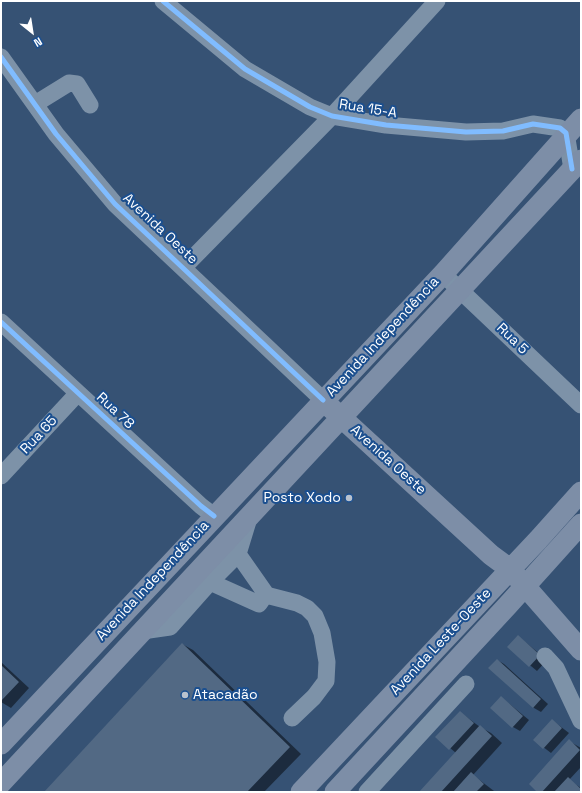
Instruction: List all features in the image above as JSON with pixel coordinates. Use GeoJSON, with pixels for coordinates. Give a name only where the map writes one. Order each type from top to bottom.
{"type":"FeatureCollection","features":[{"type":"Feature","properties":{"kind":"main road","name":"Avenida Independência"},"geometry":{"type":"LineString","coordinates":[[1,744],[443,274],[566,133],[581,119]]}},
{"type":"Feature","properties":{"kind":"main road","name":"Avenida Independência"},"geometry":{"type":"LineString","coordinates":[[1,783],[577,164]]}},
{"type":"Feature","properties":{"kind":"main road","name":"Avenida Oeste"},"geometry":{"type":"LineString","coordinates":[[323,400],[485,549],[510,569],[560,628],[581,650]]}},
{"type":"Feature","properties":{"kind":"main road","name":"Avenida Leste-Oeste"},"geometry":{"type":"LineString","coordinates":[[301,792],[581,492]]}},
{"type":"Feature","properties":{"kind":"main road","name":"Avenida Leste-Oeste"},"geometry":{"type":"LineString","coordinates":[[335,792],[581,524]]}},
{"type":"Feature","properties":{"kind":"street"},"geometry":{"type":"LineString","coordinates":[[183,268],[332,116],[437,1]]}},
{"type":"Feature","properties":{"kind":"street","name":"Rua 15-A"},"geometry":{"type":"LineString","coordinates":[[169,3],[245,70],[310,107],[332,116],[386,125],[466,132],[503,131],[533,124],[560,128],[566,133]]}},
{"type":"Feature","properties":{"kind":"street","name":"Avenida Oeste"},"geometry":{"type":"LineString","coordinates":[[1,57],[56,134],[115,204],[323,400]]}},
{"type":"Feature","properties":{"kind":"street"},"geometry":{"type":"LineString","coordinates":[[35,104],[69,83],[77,84],[90,106]]}},
{"type":"Feature","properties":{"kind":"street"},"geometry":{"type":"LineString","coordinates":[[566,133],[577,164]]}},
{"type":"Feature","properties":{"kind":"street","name":"Rua 5"},"geometry":{"type":"LineString","coordinates":[[443,274],[581,405]]}},
{"type":"Feature","properties":{"kind":"street","name":"Rua 78"},"geometry":{"type":"LineString","coordinates":[[1,322],[214,516]]}},
{"type":"Feature","properties":{"kind":"street","name":"Rua 65"},"geometry":{"type":"LineString","coordinates":[[1,476],[78,393]]}},
{"type":"Feature","properties":{"kind":"street"},"geometry":{"type":"LineString","coordinates":[[142,631],[170,627],[210,582],[238,554],[249,518]]}},
{"type":"Feature","properties":{"kind":"street"},"geometry":{"type":"LineString","coordinates":[[238,554],[266,595],[297,603],[307,608],[314,616],[322,633],[327,662],[326,680],[314,697],[292,718]]}},
{"type":"Feature","properties":{"kind":"street"},"geometry":{"type":"LineString","coordinates":[[210,582],[259,604],[266,595]]}},
{"type":"Feature","properties":{"kind":"street"},"geometry":{"type":"LineString","coordinates":[[545,656],[556,668],[581,721]]}},
{"type":"Feature","properties":{"kind":"street"},"geometry":{"type":"LineString","coordinates":[[367,792],[466,684]]}},
{"type":"Feature","properties":{"kind":"building"},"geometry":{"type":"Polygon","coordinates":[[[518,635],[540,655],[529,667],[507,647],[518,635]]]}},
{"type":"Feature","properties":{"kind":"building","name":"Atacadão"},"geometry":{"type":"Polygon","coordinates":[[[182,643],[290,747],[247,792],[44,792],[182,643]]]}},
{"type":"Feature","properties":{"kind":"building"},"geometry":{"type":"Polygon","coordinates":[[[497,659],[541,699],[533,708],[488,668],[497,659]]]}},
{"type":"Feature","properties":{"kind":"building"},"geometry":{"type":"Polygon","coordinates":[[[1,665],[19,682],[1,701],[1,665]]]}},
{"type":"Feature","properties":{"kind":"building"},"geometry":{"type":"Polygon","coordinates":[[[501,696],[523,716],[512,728],[490,708],[501,696]]]}},
{"type":"Feature","properties":{"kind":"building"},"geometry":{"type":"Polygon","coordinates":[[[460,711],[474,723],[449,750],[435,737],[460,711]]]}},
{"type":"Feature","properties":{"kind":"building"},"geometry":{"type":"Polygon","coordinates":[[[552,719],[562,728],[543,749],[533,740],[552,719]]]}},
{"type":"Feature","properties":{"kind":"building"},"geometry":{"type":"Polygon","coordinates":[[[480,725],[492,736],[441,792],[419,792],[480,725]]]}},
{"type":"Feature","properties":{"kind":"building"},"geometry":{"type":"Polygon","coordinates":[[[569,739],[580,750],[542,792],[537,792],[529,784],[569,739]]]}},
{"type":"Feature","properties":{"kind":"building"},"geometry":{"type":"Polygon","coordinates":[[[471,772],[484,784],[476,792],[453,792],[471,772]]]}},
{"type":"Feature","properties":{"kind":"building"},"geometry":{"type":"Polygon","coordinates":[[[568,777],[581,789],[580,792],[554,792],[568,777]]]}},
{"type":"Feature","properties":{"kind":"cycle path"},"geometry":{"type":"LineString","coordinates":[[163,1],[245,69],[310,107],[332,116],[386,125],[466,132],[503,131],[533,124],[560,128],[566,133],[572,169]]}},
{"type":"Feature","properties":{"kind":"cycle path"},"geometry":{"type":"LineString","coordinates":[[1,57],[56,134],[115,204],[323,400]]}},
{"type":"Feature","properties":{"kind":"cycle path"},"geometry":{"type":"LineString","coordinates":[[1,322],[201,506],[214,516]]}},
{"type":"Feature","properties":{"kind":"place","name":"Posto Xodo"},"geometry":{"type":"Point","coordinates":[349,498]}},
{"type":"Feature","properties":{"kind":"place","name":"Atacadão"},"geometry":{"type":"Point","coordinates":[185,695]}}]}
